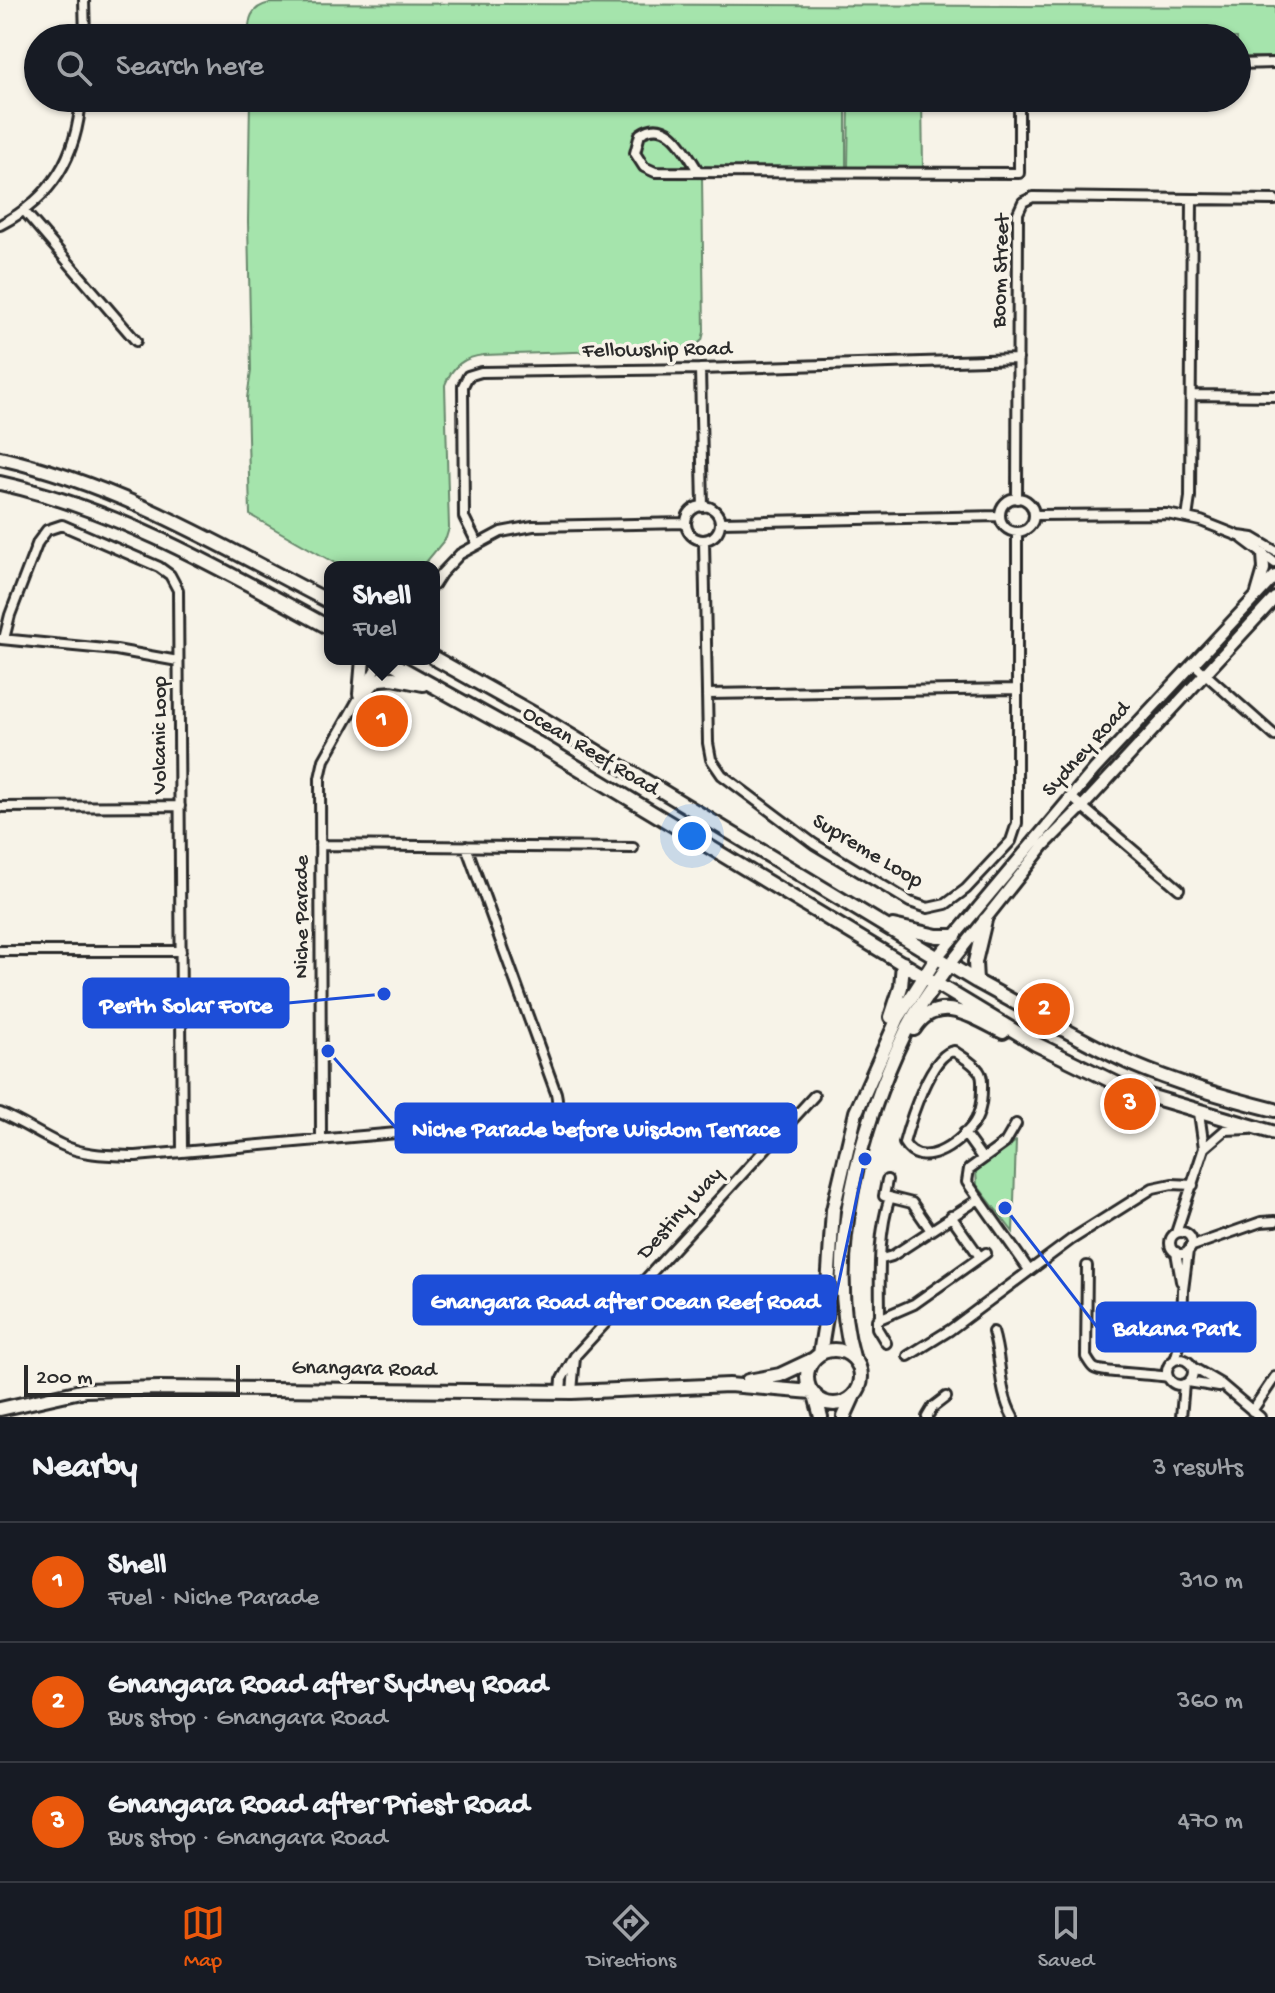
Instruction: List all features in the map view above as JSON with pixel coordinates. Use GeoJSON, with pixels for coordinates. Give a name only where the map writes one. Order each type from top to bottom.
{"type":"FeatureCollection","features":[{"type":"Feature","properties":{"kind":"main road"},"geometry":{"type":"LineString","coordinates":[[0,458],[73,480],[156,511],[324,599]]}},
{"type":"Feature","properties":{"kind":"main road"},"geometry":{"type":"LineString","coordinates":[[0,483],[81,508],[148,534],[324,625]]}},
{"type":"Feature","properties":{"kind":"main road","name":"Ocean Reef Road"},"geometry":{"type":"LineString","coordinates":[[440,661],[543,719],[949,965]]}},
{"type":"Feature","properties":{"kind":"main road"},"geometry":{"type":"LineString","coordinates":[[358,699],[362,665]]}},
{"type":"Feature","properties":{"kind":"main road","name":"Ocean Reef Road"},"geometry":{"type":"LineString","coordinates":[[396,665],[548,749],[936,983]]}},
{"type":"Feature","properties":{"kind":"main road"},"geometry":{"type":"LineString","coordinates":[[380,679],[393,678],[434,686]]}},
{"type":"Feature","properties":{"kind":"main road"},"geometry":{"type":"LineString","coordinates":[[976,981],[975,962],[985,920]]}},
{"type":"Feature","properties":{"kind":"main road"},"geometry":{"type":"LineString","coordinates":[[879,922],[937,936],[955,936]]}},
{"type":"Feature","properties":{"kind":"main road"},"geometry":{"type":"LineString","coordinates":[[886,1040],[937,957]]}},
{"type":"Feature","properties":{"kind":"main road"},"geometry":{"type":"LineString","coordinates":[[821,1417],[807,1379],[817,1356],[826,1317],[833,1210],[856,1112],[886,1040],[901,987],[903,963]]}},
{"type":"Feature","properties":{"kind":"main road"},"geometry":{"type":"LineString","coordinates":[[844,1417],[861,1380],[844,1325],[842,1296],[848,1209],[862,1145],[885,1079],[907,1030],[949,965],[1133,1064],[1220,1096],[1275,1110]]}},
{"type":"Feature","properties":{"kind":"main road"},"geometry":{"type":"LineString","coordinates":[[936,983],[1036,1044],[1119,1086],[1199,1113],[1275,1133]]}},
{"type":"Feature","properties":{"kind":"main road"},"geometry":{"type":"LineString","coordinates":[[885,1079],[920,1020],[928,1013],[941,1009],[973,1017],[1007,1035],[1036,1044]]}},
{"type":"Feature","properties":{"kind":"main road"},"geometry":{"type":"LineString","coordinates":[[817,1356],[840,1350],[853,1357]]}},
{"type":"Feature","properties":{"kind":"main road","name":"Gnangara Road"},"geometry":{"type":"LineString","coordinates":[[729,1385],[780,1375],[817,1356]]}},
{"type":"Feature","properties":{"kind":"main road","name":"Gnangara Road"},"geometry":{"type":"LineString","coordinates":[[0,1409],[71,1393],[100,1390],[566,1392],[729,1385],[784,1388],[814,1394]]}},
{"type":"Feature","properties":{"kind":"main road"},"geometry":{"type":"LineString","coordinates":[[814,1394],[822,1401],[839,1403],[854,1395]]}},
{"type":"Feature","properties":{"kind":"street"},"geometry":{"type":"LineString","coordinates":[[84,0],[85,24]]}},
{"type":"Feature","properties":{"kind":"street"},"geometry":{"type":"LineString","coordinates":[[1251,64],[1275,63]]}},
{"type":"Feature","properties":{"kind":"street"},"geometry":{"type":"LineString","coordinates":[[0,225],[25,212],[47,190],[74,144],[79,112]]}},
{"type":"Feature","properties":{"kind":"street"},"geometry":{"type":"LineString","coordinates":[[699,172],[683,146],[670,133],[654,129],[640,134],[635,153],[644,167],[655,172],[1019,173],[1019,112]]}},
{"type":"Feature","properties":{"kind":"street","name":"Boom Street"},"geometry":{"type":"LineString","coordinates":[[1017,499],[1018,213],[1023,202],[1033,197],[1275,200]]}},
{"type":"Feature","properties":{"kind":"street"},"geometry":{"type":"LineString","coordinates":[[1187,518],[1190,497],[1192,199]]}},
{"type":"Feature","properties":{"kind":"street"},"geometry":{"type":"LineString","coordinates":[[25,212],[136,341]]}},
{"type":"Feature","properties":{"kind":"street","name":"Fellowship Road"},"geometry":{"type":"LineString","coordinates":[[477,543],[464,517],[463,386],[468,376],[481,372],[1018,359]]}},
{"type":"Feature","properties":{"kind":"street"},"geometry":{"type":"LineString","coordinates":[[700,369],[703,507]]}},
{"type":"Feature","properties":{"kind":"street"},"geometry":{"type":"LineString","coordinates":[[1191,395],[1275,396]]}},
{"type":"Feature","properties":{"kind":"street"},"geometry":{"type":"LineString","coordinates":[[1017,499],[1029,504],[1034,515],[1031,525],[1017,533],[1003,526],[999,516],[1003,505],[1017,499]]}},
{"type":"Feature","properties":{"kind":"street"},"geometry":{"type":"LineString","coordinates":[[703,507],[716,512],[721,522],[718,533],[704,541],[689,533],[686,523],[690,512],[703,507]]}},
{"type":"Feature","properties":{"kind":"street"},"geometry":{"type":"LineString","coordinates":[[1034,515],[1167,514],[1239,536],[1269,552],[1275,563]]}},
{"type":"Feature","properties":{"kind":"street"},"geometry":{"type":"LineString","coordinates":[[721,522],[999,516]]}},
{"type":"Feature","properties":{"kind":"street"},"geometry":{"type":"LineString","coordinates":[[440,576],[460,554],[501,532],[533,526],[686,523]]}},
{"type":"Feature","properties":{"kind":"street","name":"Volcanic Loop"},"geometry":{"type":"LineString","coordinates":[[2,639],[38,542],[47,530],[62,525],[159,567],[170,575],[178,590],[182,1151]]}},
{"type":"Feature","properties":{"kind":"street","name":"Supreme Loop"},"geometry":{"type":"LineString","coordinates":[[704,541],[708,743],[711,759],[722,775],[814,844],[910,902],[928,908],[946,904],[966,889],[1011,841],[1017,823],[1017,533]]}},
{"type":"Feature","properties":{"kind":"street"},"geometry":{"type":"LineString","coordinates":[[1255,598],[1269,552]]}},
{"type":"Feature","properties":{"kind":"street","name":"Sydney Road"},"geometry":{"type":"LineString","coordinates":[[937,957],[1071,797],[1275,576]]}},
{"type":"Feature","properties":{"kind":"street","name":"Sydney Road"},"geometry":{"type":"LineString","coordinates":[[949,965],[1044,845],[1275,598]]}},
{"type":"Feature","properties":{"kind":"street"},"geometry":{"type":"LineString","coordinates":[[2,639],[116,650],[178,661]]}},
{"type":"Feature","properties":{"kind":"street"},"geometry":{"type":"LineString","coordinates":[[1194,664],[1275,736]]}},
{"type":"Feature","properties":{"kind":"street","name":"Niche Parade"},"geometry":{"type":"LineString","coordinates":[[321,1139],[320,778],[324,760],[358,699],[383,665]]}},
{"type":"Feature","properties":{"kind":"street","name":"Niche Parade"},"geometry":{"type":"LineString","coordinates":[[358,699],[380,679],[385,665]]}},
{"type":"Feature","properties":{"kind":"street"},"geometry":{"type":"LineString","coordinates":[[707,694],[1017,689]]}},
{"type":"Feature","properties":{"kind":"street"},"geometry":{"type":"LineString","coordinates":[[1071,797],[1179,889]]}},
{"type":"Feature","properties":{"kind":"street"},"geometry":{"type":"LineString","coordinates":[[0,807],[180,806]]}},
{"type":"Feature","properties":{"kind":"street"},"geometry":{"type":"LineString","coordinates":[[320,845],[633,848]]}},
{"type":"Feature","properties":{"kind":"street"},"geometry":{"type":"LineString","coordinates":[[0,1113],[64,1146],[99,1155],[136,1156],[544,1120],[557,1109],[556,1093],[466,846]]}},
{"type":"Feature","properties":{"kind":"street"},"geometry":{"type":"LineString","coordinates":[[0,951],[181,951]]}},
{"type":"Feature","properties":{"kind":"street"},"geometry":{"type":"LineString","coordinates":[[954,1051],[973,1064],[982,1076],[978,1113],[973,1125],[964,1133],[938,1155],[912,1151],[904,1143],[929,1076],[946,1052],[954,1051]]}},
{"type":"Feature","properties":{"kind":"street","name":"Destiny Way"},"geometry":{"type":"LineString","coordinates":[[566,1392],[575,1356],[814,1096]]}},
{"type":"Feature","properties":{"kind":"street"},"geometry":{"type":"LineString","coordinates":[[1183,1290],[1176,1252],[1170,1243],[1183,1214],[1204,1148],[1199,1113]]}},
{"type":"Feature","properties":{"kind":"street"},"geometry":{"type":"LineString","coordinates":[[1016,1124],[1005,1143],[973,1165],[967,1182],[1029,1270]]}},
{"type":"Feature","properties":{"kind":"street"},"geometry":{"type":"LineString","coordinates":[[1204,1148],[1225,1130],[1258,1129]]}},
{"type":"Feature","properties":{"kind":"street"},"geometry":{"type":"LineString","coordinates":[[964,1133],[982,1158]]}},
{"type":"Feature","properties":{"kind":"street"},"geometry":{"type":"LineString","coordinates":[[887,1180],[884,1196],[912,1203],[930,1229]]}},
{"type":"Feature","properties":{"kind":"street"},"geometry":{"type":"LineString","coordinates":[[908,1356],[950,1330],[1029,1270],[1153,1188],[1172,1184],[1193,1185]]}},
{"type":"Feature","properties":{"kind":"street"},"geometry":{"type":"LineString","coordinates":[[886,1343],[876,1325],[880,1319],[885,1213],[890,1197]]}},
{"type":"Feature","properties":{"kind":"street"},"geometry":{"type":"LineString","coordinates":[[882,1259],[892,1256],[979,1199]]}},
{"type":"Feature","properties":{"kind":"street"},"geometry":{"type":"LineString","coordinates":[[1182,1413],[1176,1376],[1189,1243],[1183,1214]]}},
{"type":"Feature","properties":{"kind":"street"},"geometry":{"type":"LineString","coordinates":[[880,1319],[914,1304],[983,1255],[951,1216]]}},
{"type":"Feature","properties":{"kind":"street"},"geometry":{"type":"LineString","coordinates":[[1176,1252],[1189,1243],[1219,1237],[1261,1222],[1275,1221]]}},
{"type":"Feature","properties":{"kind":"street"},"geometry":{"type":"LineString","coordinates":[[1176,1233],[1189,1243]]}},
{"type":"Feature","properties":{"kind":"street"},"geometry":{"type":"LineString","coordinates":[[1087,1266],[1086,1357],[1092,1368],[1104,1372],[1176,1376],[1224,1388]]}},
{"type":"Feature","properties":{"kind":"street"},"geometry":{"type":"LineString","coordinates":[[993,1332],[1000,1383],[1013,1417]]}},
{"type":"Feature","properties":{"kind":"street"},"geometry":{"type":"LineString","coordinates":[[1176,1376],[1193,1374],[1182,1336]]}},
{"type":"Feature","properties":{"kind":"street"},"geometry":{"type":"LineString","coordinates":[[1176,1376],[1190,1364]]}},
{"type":"Feature","properties":{"kind":"street"},"geometry":{"type":"LineString","coordinates":[[1190,1364],[1221,1384],[1256,1414],[1275,1377]]}},
{"type":"Feature","properties":{"kind":"street"},"geometry":{"type":"LineString","coordinates":[[927,1417],[933,1407],[946,1397]]}},
{"type":"Feature","properties":{"kind":"green space"},"geometry":{"type":"Polygon","coordinates":[[[263,5],[1275,7],[1275,57],[1251,57],[1251,24],[250,24],[254,11],[263,5]]]}},
{"type":"Feature","properties":{"kind":"green space"},"geometry":{"type":"Polygon","coordinates":[[[250,112],[846,112],[846,177],[702,176],[704,332],[702,340],[694,348],[484,355],[465,360],[455,368],[445,385],[449,528],[446,538],[427,561],[331,561],[250,515],[250,112]]]}},
{"type":"Feature","properties":{"kind":"green space"},"geometry":{"type":"Polygon","coordinates":[[[849,112],[922,112],[923,168],[848,168],[849,112]]]}},
{"type":"Feature","properties":{"kind":"green space"},"geometry":{"type":"Polygon","coordinates":[[[1016,1141],[1013,1232],[977,1185],[976,1171],[1016,1141]]]}},
{"type":"Feature","properties":{"kind":"place","name":"Shell"},"geometry":{"type":"Point","coordinates":[382,721]}},
{"type":"Feature","properties":{"kind":"place","name":"Perth Solar Force"},"geometry":{"type":"Point","coordinates":[384,994]}},
{"type":"Feature","properties":{"kind":"place","name":"Gnangara Road after Sydney Road"},"geometry":{"type":"Point","coordinates":[1044,1009]}},
{"type":"Feature","properties":{"kind":"place","name":"Niche Parade before Wisdom Terrace"},"geometry":{"type":"Point","coordinates":[328,1051]}},
{"type":"Feature","properties":{"kind":"place","name":"Gnangara Road after Priest Road"},"geometry":{"type":"Point","coordinates":[1130,1104]}},
{"type":"Feature","properties":{"kind":"place","name":"Gnangara Road after Ocean Reef Road"},"geometry":{"type":"Point","coordinates":[865,1159]}},
{"type":"Feature","properties":{"kind":"place","name":"Bakana Park"},"geometry":{"type":"Point","coordinates":[1005,1208]}}]}
